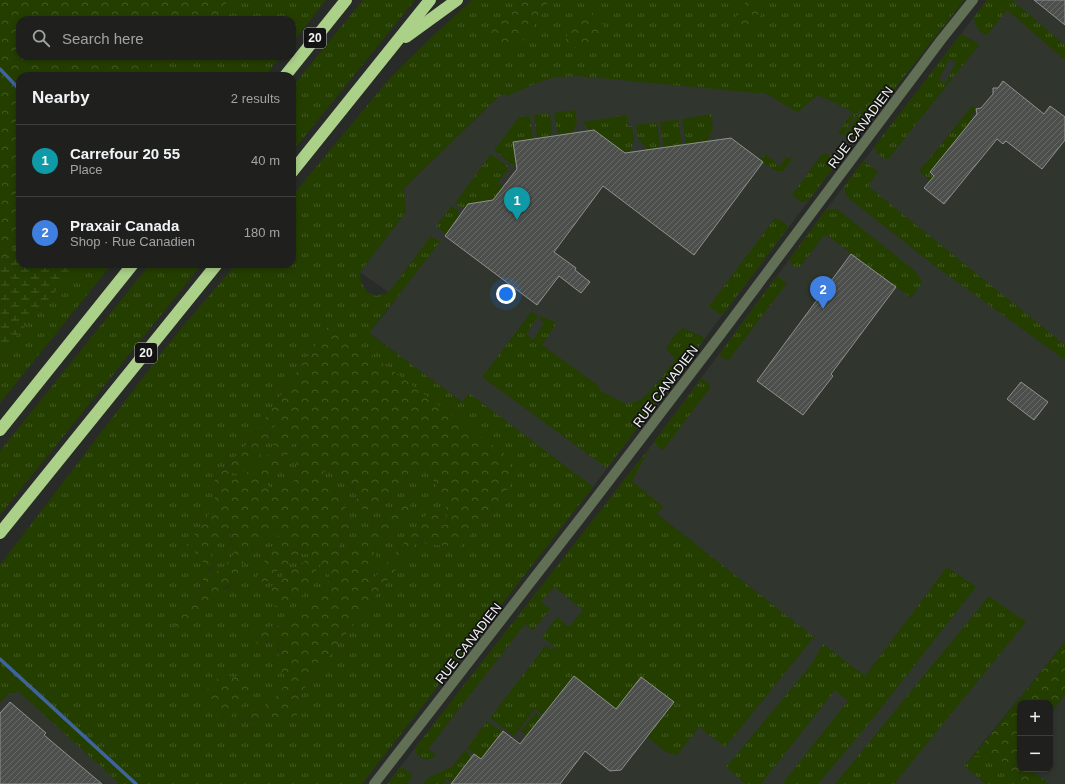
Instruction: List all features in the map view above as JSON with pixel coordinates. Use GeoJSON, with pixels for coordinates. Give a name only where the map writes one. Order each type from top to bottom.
{"type":"FeatureCollection","features":[{"type":"Feature","properties":{"kind":"highway","name":"20"},"geometry":{"type":"LineString","coordinates":[[288,72],[346,0]]}},
{"type":"Feature","properties":{"kind":"highway"},"geometry":{"type":"LineString","coordinates":[[296,167],[430,0]]}},
{"type":"Feature","properties":{"kind":"highway"},"geometry":{"type":"LineString","coordinates":[[393,46],[457,0]]}},
{"type":"Feature","properties":{"kind":"highway"},"geometry":{"type":"LineString","coordinates":[[0,430],[130,268]]}},
{"type":"Feature","properties":{"kind":"highway","name":"20"},"geometry":{"type":"LineString","coordinates":[[0,533],[214,268]]}},
{"type":"Feature","properties":{"kind":"street","name":"RUE CANADIEN"},"geometry":{"type":"LineString","coordinates":[[374,784],[612,477],[941,40],[973,0]]}},
{"type":"Feature","properties":{"kind":"shaded area"},"geometry":{"type":"Polygon","coordinates":[[[987,0],[1065,0],[1065,642],[964,766],[986,784],[387,784],[546,580],[697,701],[773,605],[620,485],[650,447],[825,211],[987,0]]]}},
{"type":"Feature","properties":{"kind":"shaded area"},"geometry":{"type":"Polygon","coordinates":[[[578,71],[857,96],[877,110],[587,495],[369,333],[397,298],[335,255],[498,97],[520,84],[578,71]]]}},
{"type":"Feature","properties":{"kind":"shaded area"},"geometry":{"type":"Polygon","coordinates":[[[0,669],[126,784],[0,784],[0,669]]]}},
{"type":"Feature","properties":{"kind":"shaded area"},"geometry":{"type":"Polygon","coordinates":[[[1065,695],[1065,784],[1049,784],[1034,772],[1053,772],[1053,710],[1065,695]]]}},
{"type":"Feature","properties":{"kind":"green space"},"geometry":{"type":"Polygon","coordinates":[[[0,0],[228,0],[218,16],[16,16],[16,60],[166,60],[153,62],[144,72],[16,72],[16,246],[0,263],[0,0]]]}},
{"type":"Feature","properties":{"kind":"green space"},"geometry":{"type":"Polygon","coordinates":[[[228,0],[326,0],[296,38],[296,16],[218,16],[228,0]]]}},
{"type":"Feature","properties":{"kind":"green space"},"geometry":{"type":"Polygon","coordinates":[[[363,0],[415,0],[296,147],[296,82],[363,0]]]}},
{"type":"Feature","properties":{"kind":"green space"},"geometry":{"type":"Polygon","coordinates":[[[472,0],[527,0],[498,20],[527,36],[549,0],[964,0],[857,137],[848,139],[844,135],[862,111],[860,110],[842,135],[838,132],[853,112],[818,95],[798,112],[767,94],[578,76],[555,77],[507,96],[505,93],[498,97],[404,188],[406,212],[360,272],[361,282],[367,292],[376,296],[389,292],[431,236],[440,242],[369,333],[462,402],[469,393],[593,487],[362,784],[120,784],[18,691],[15,693],[9,693],[0,703],[0,565],[174,337],[233,268],[296,268],[296,191],[390,78],[472,0]],[[330,324],[247,444],[212,482],[216,504],[186,546],[203,558],[203,583],[173,623],[233,584],[246,556],[261,543],[271,530],[276,529],[279,533],[269,550],[256,579],[265,584],[278,570],[291,563],[301,554],[308,553],[308,558],[303,564],[283,575],[276,584],[288,606],[313,584],[312,578],[320,564],[325,562],[330,578],[311,606],[299,618],[281,625],[256,628],[266,643],[276,638],[284,637],[279,645],[278,652],[294,672],[279,694],[264,708],[243,719],[234,718],[233,713],[252,689],[247,682],[222,722],[244,723],[269,716],[291,723],[297,719],[300,694],[417,542],[459,548],[494,507],[512,483],[330,324]]]}},
{"type":"Feature","properties":{"kind":"green space"},"geometry":{"type":"Polygon","coordinates":[[[527,0],[549,0],[532,30],[525,38],[517,45],[508,48],[498,46],[486,38],[493,26],[498,21],[527,0]]]}},
{"type":"Feature","properties":{"kind":"green space"},"geometry":{"type":"Polygon","coordinates":[[[987,0],[1012,0],[1065,45],[1065,60],[1007,10],[987,35],[979,31],[974,17],[987,0]]]}},
{"type":"Feature","properties":{"kind":"green space"},"geometry":{"type":"Polygon","coordinates":[[[754,1],[760,7],[761,15],[752,27],[740,31],[735,29],[734,25],[739,11],[746,2],[754,1]]]}},
{"type":"Feature","properties":{"kind":"green space"},"geometry":{"type":"Polygon","coordinates":[[[594,13],[600,17],[604,27],[600,37],[590,46],[575,48],[566,43],[567,34],[573,23],[583,14],[594,13]]]}},
{"type":"Feature","properties":{"kind":"green space"},"geometry":{"type":"Polygon","coordinates":[[[961,34],[979,45],[889,159],[880,155],[874,147],[961,34]],[[949,59],[939,80],[946,83],[956,62],[949,59]]]}},
{"type":"Feature","properties":{"kind":"green space"},"geometry":{"type":"Polygon","coordinates":[[[166,60],[278,60],[268,72],[144,72],[153,62],[166,60]]]}},
{"type":"Feature","properties":{"kind":"green space"},"geometry":{"type":"Polygon","coordinates":[[[972,106],[976,109],[971,117],[972,119],[930,172],[934,176],[930,181],[920,172],[920,170],[972,106]]]}},
{"type":"Feature","properties":{"kind":"green space"},"geometry":{"type":"Polygon","coordinates":[[[575,110],[577,122],[572,133],[559,135],[554,113],[575,110]]]}},
{"type":"Feature","properties":{"kind":"green space"},"geometry":{"type":"Polygon","coordinates":[[[549,113],[552,127],[551,136],[537,138],[534,115],[549,113]]]}},
{"type":"Feature","properties":{"kind":"green space"},"geometry":{"type":"Polygon","coordinates":[[[711,114],[713,129],[707,141],[686,144],[682,119],[711,114]]]}},
{"type":"Feature","properties":{"kind":"green space"},"geometry":{"type":"Polygon","coordinates":[[[627,115],[628,126],[632,126],[634,141],[629,153],[625,153],[590,131],[583,122],[627,115]]]}},
{"type":"Feature","properties":{"kind":"green space"},"geometry":{"type":"Polygon","coordinates":[[[530,116],[533,139],[513,142],[516,165],[512,165],[494,150],[519,117],[530,116]]]}},
{"type":"Feature","properties":{"kind":"green space"},"geometry":{"type":"Polygon","coordinates":[[[678,119],[682,145],[664,148],[660,122],[678,119]]]}},
{"type":"Feature","properties":{"kind":"green space"},"geometry":{"type":"Polygon","coordinates":[[[657,122],[660,148],[648,150],[638,139],[636,125],[657,122]]]}},
{"type":"Feature","properties":{"kind":"green space"},"geometry":{"type":"Polygon","coordinates":[[[491,154],[509,167],[498,183],[503,187],[493,200],[468,204],[464,208],[461,208],[455,203],[491,154]]]}},
{"type":"Feature","properties":{"kind":"green space"},"geometry":{"type":"Polygon","coordinates":[[[765,154],[780,166],[787,156],[792,159],[783,171],[776,171],[760,160],[765,154]]]}},
{"type":"Feature","properties":{"kind":"green space"},"geometry":{"type":"Polygon","coordinates":[[[822,154],[828,154],[836,160],[837,163],[808,201],[801,202],[792,195],[822,154]]]}},
{"type":"Feature","properties":{"kind":"green space"},"geometry":{"type":"Polygon","coordinates":[[[863,161],[878,172],[868,186],[1065,345],[1065,360],[935,266],[847,197],[844,188],[845,185],[863,161]]]}},
{"type":"Feature","properties":{"kind":"green space"},"geometry":{"type":"Polygon","coordinates":[[[452,206],[459,211],[458,212],[460,214],[446,234],[436,226],[452,206]]]}},
{"type":"Feature","properties":{"kind":"green space"},"geometry":{"type":"Polygon","coordinates":[[[829,209],[837,209],[915,271],[922,283],[911,298],[825,234],[799,268],[792,264],[789,260],[825,211],[829,209]]]}},
{"type":"Feature","properties":{"kind":"green space"},"geometry":{"type":"Polygon","coordinates":[[[775,218],[785,223],[787,229],[724,313],[720,315],[709,306],[775,218]]]}},
{"type":"Feature","properties":{"kind":"green space"},"geometry":{"type":"Polygon","coordinates":[[[16,246],[16,268],[76,268],[0,355],[0,263],[16,246]]]}},
{"type":"Feature","properties":{"kind":"green space"},"geometry":{"type":"Polygon","coordinates":[[[76,268],[109,268],[0,403],[0,355],[76,268]]]}},
{"type":"Feature","properties":{"kind":"green space"},"geometry":{"type":"Polygon","coordinates":[[[147,268],[199,268],[0,515],[0,451],[147,268]]]}},
{"type":"Feature","properties":{"kind":"green space"},"geometry":{"type":"Polygon","coordinates":[[[777,276],[787,283],[728,361],[720,356],[721,352],[777,276]]]}},
{"type":"Feature","properties":{"kind":"green space"},"geometry":{"type":"Polygon","coordinates":[[[532,311],[538,316],[526,334],[533,340],[544,323],[539,319],[540,316],[557,323],[542,345],[599,386],[599,390],[626,404],[641,400],[659,381],[675,359],[666,349],[673,337],[683,328],[705,338],[607,468],[482,377],[532,311]]]}},
{"type":"Feature","properties":{"kind":"green space"},"geometry":{"type":"Polygon","coordinates":[[[330,324],[510,458],[512,483],[494,507],[459,548],[417,542],[300,694],[297,719],[291,723],[269,716],[244,723],[222,722],[204,693],[223,673],[233,677],[245,675],[247,682],[252,689],[252,696],[233,713],[234,717],[244,719],[264,708],[279,694],[293,672],[287,674],[278,670],[279,645],[283,637],[258,644],[250,636],[255,628],[286,624],[293,621],[306,611],[317,598],[330,578],[325,563],[320,564],[312,578],[314,584],[296,601],[285,606],[274,606],[271,586],[283,575],[305,561],[308,558],[308,553],[301,554],[291,563],[278,570],[265,584],[255,580],[279,533],[276,529],[271,530],[261,543],[246,556],[233,584],[227,586],[184,632],[172,623],[203,584],[203,558],[186,546],[216,504],[212,483],[247,444],[330,324]],[[278,424],[272,428],[269,439],[265,442],[266,446],[260,453],[258,460],[249,461],[250,465],[245,471],[234,471],[230,475],[237,476],[238,481],[242,480],[246,473],[253,469],[258,469],[262,466],[263,460],[266,457],[275,452],[273,441],[282,425],[278,424]],[[296,441],[275,476],[267,480],[268,486],[275,490],[292,483],[301,472],[303,467],[297,466],[296,461],[302,441],[296,441]],[[421,465],[376,507],[365,510],[361,509],[357,502],[357,497],[353,488],[345,480],[336,466],[323,472],[354,521],[336,549],[353,546],[360,533],[391,512],[400,499],[406,496],[410,502],[411,510],[373,551],[379,561],[368,573],[374,578],[401,547],[432,507],[439,514],[443,525],[448,525],[445,502],[426,467],[421,465]],[[230,529],[209,551],[214,561],[208,575],[221,570],[234,554],[230,529]]]}},
{"type":"Feature","properties":{"kind":"green space"},"geometry":{"type":"Polygon","coordinates":[[[702,378],[710,385],[710,388],[663,450],[653,443],[702,378]]]}},
{"type":"Feature","properties":{"kind":"green space"},"geometry":{"type":"Polygon","coordinates":[[[278,424],[282,425],[275,439],[275,452],[263,460],[262,466],[248,472],[244,476],[243,480],[238,481],[230,475],[260,453],[266,446],[265,442],[271,435],[272,428],[278,424]]]}},
{"type":"Feature","properties":{"kind":"green space"},"geometry":{"type":"Polygon","coordinates":[[[296,441],[302,441],[298,452],[303,466],[298,475],[289,485],[275,490],[268,486],[267,480],[275,476],[296,441]]]}},
{"type":"Feature","properties":{"kind":"green space"},"geometry":{"type":"Polygon","coordinates":[[[650,447],[632,481],[663,507],[657,514],[814,637],[725,747],[699,727],[677,755],[666,752],[616,709],[573,676],[543,715],[535,709],[514,736],[490,718],[546,645],[552,650],[555,647],[542,637],[557,617],[569,627],[583,610],[554,587],[541,602],[550,609],[533,630],[525,624],[428,749],[436,755],[433,758],[425,760],[417,754],[415,748],[650,447]]]}},
{"type":"Feature","properties":{"kind":"green space"},"geometry":{"type":"Polygon","coordinates":[[[421,465],[426,467],[445,502],[448,525],[443,525],[439,514],[401,547],[374,578],[368,573],[373,551],[411,510],[400,499],[391,512],[360,533],[353,546],[336,550],[354,521],[323,472],[336,466],[355,492],[357,502],[376,507],[421,465]]]}},
{"type":"Feature","properties":{"kind":"green space"},"geometry":{"type":"Polygon","coordinates":[[[230,529],[234,554],[221,570],[208,576],[213,566],[209,551],[230,529]]]}},
{"type":"Feature","properties":{"kind":"green space"},"geometry":{"type":"Polygon","coordinates":[[[947,567],[976,587],[866,727],[818,784],[782,784],[848,701],[835,690],[761,784],[745,784],[726,767],[811,665],[823,644],[865,676],[947,567]]]}},
{"type":"Feature","properties":{"kind":"green space"},"geometry":{"type":"Polygon","coordinates":[[[989,596],[1026,622],[894,784],[835,784],[989,596]]]}},
{"type":"Feature","properties":{"kind":"green space"},"geometry":{"type":"Polygon","coordinates":[[[1065,642],[1065,695],[1053,710],[1053,700],[1018,700],[1065,642]]]}},
{"type":"Feature","properties":{"kind":"green space"},"geometry":{"type":"Polygon","coordinates":[[[1017,701],[1017,755],[1015,757],[1017,759],[1017,772],[1034,772],[1049,784],[1021,784],[998,756],[973,756],[1017,701]]]}},
{"type":"Feature","properties":{"kind":"green space"},"geometry":{"type":"Polygon","coordinates":[[[536,713],[541,717],[527,735],[521,731],[536,713]]]}},
{"type":"Feature","properties":{"kind":"green space"},"geometry":{"type":"Polygon","coordinates":[[[487,721],[502,732],[481,759],[467,748],[487,721]]]}},
{"type":"Feature","properties":{"kind":"green space"},"geometry":{"type":"Polygon","coordinates":[[[465,750],[472,757],[452,782],[447,779],[443,784],[423,784],[429,777],[452,767],[465,750]]]}},
{"type":"Feature","properties":{"kind":"green space"},"geometry":{"type":"Polygon","coordinates":[[[973,756],[998,756],[1021,784],[986,784],[964,766],[973,756]]]}},
{"type":"Feature","properties":{"kind":"green space"},"geometry":{"type":"Polygon","coordinates":[[[403,768],[413,775],[407,784],[387,784],[399,769],[403,768]]]}},
{"type":"Feature","properties":{"kind":"building"},"geometry":{"type":"Polygon","coordinates":[[[1034,0],[1065,0],[1065,25],[1034,0]]]}},
{"type":"Feature","properties":{"kind":"building"},"geometry":{"type":"Polygon","coordinates":[[[1003,81],[1044,114],[1050,106],[1065,117],[1065,140],[1042,169],[1006,141],[1003,144],[997,139],[944,204],[924,188],[934,176],[930,172],[977,114],[976,109],[981,108],[993,94],[993,88],[998,88],[1003,81]]]}},
{"type":"Feature","properties":{"kind":"building"},"geometry":{"type":"Polygon","coordinates":[[[594,130],[625,153],[731,138],[763,162],[694,255],[603,186],[554,252],[576,268],[575,270],[590,282],[581,293],[559,276],[537,305],[445,236],[468,204],[493,200],[517,169],[513,142],[594,130]]]}},
{"type":"Feature","properties":{"kind":"building"},"geometry":{"type":"Polygon","coordinates":[[[851,254],[896,287],[831,374],[833,376],[803,415],[757,381],[851,254]]]}},
{"type":"Feature","properties":{"kind":"building"},"geometry":{"type":"Polygon","coordinates":[[[1021,382],[1048,402],[1034,420],[1007,399],[1021,382]]]}},
{"type":"Feature","properties":{"kind":"building"},"geometry":{"type":"Polygon","coordinates":[[[574,676],[616,709],[641,677],[674,702],[621,770],[610,771],[585,751],[560,784],[451,784],[474,754],[481,759],[503,731],[520,744],[574,676]]]}},
{"type":"Feature","properties":{"kind":"building"},"geometry":{"type":"Polygon","coordinates":[[[10,702],[46,733],[44,735],[102,784],[0,784],[0,713],[10,702]]]}},
{"type":"Feature","properties":{"kind":"waterway"},"geometry":{"type":"LineString","coordinates":[[0,69],[16,86]]}},
{"type":"Feature","properties":{"kind":"waterway"},"geometry":{"type":"LineString","coordinates":[[0,659],[136,784]]}},
{"type":"Feature","properties":{"kind":"place","name":"Carrefour 20 55"},"geometry":{"type":"Point","coordinates":[517,220]}},
{"type":"Feature","properties":{"kind":"place","name":"Praxair Canada"},"geometry":{"type":"Point","coordinates":[823,309]}}]}
